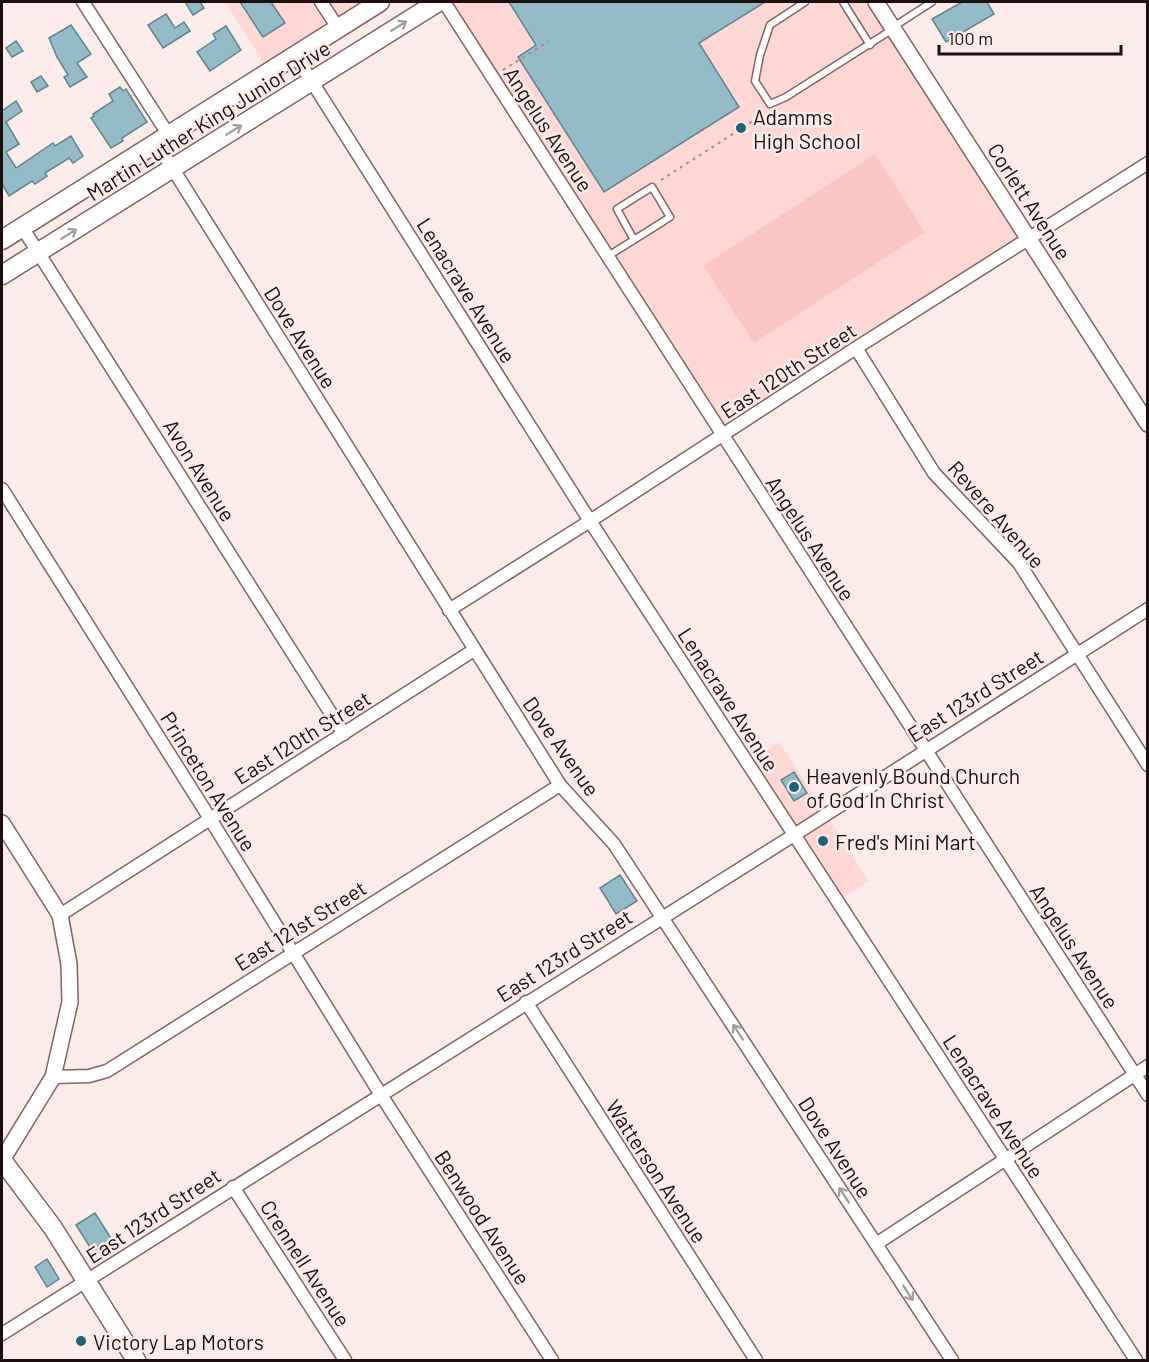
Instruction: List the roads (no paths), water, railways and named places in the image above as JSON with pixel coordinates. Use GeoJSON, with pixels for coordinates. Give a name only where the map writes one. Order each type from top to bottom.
{"type":"FeatureCollection","features":[{"type":"Feature","properties":{"kind":"main road","name":"Martin Luther King Junior Drive"},"geometry":{"type":"LineString","coordinates":[[9,231],[380,2]]}},
{"type":"Feature","properties":{"kind":"main road","name":"Martin Luther King Junior Drive"},"geometry":{"type":"LineString","coordinates":[[2,275],[438,2]]}},
{"type":"Feature","properties":{"kind":"main road"},"geometry":{"type":"LineString","coordinates":[[2,1160],[53,1228],[136,1360]]}},
{"type":"Feature","properties":{"kind":"street","name":"Dove Avenue"},"geometry":{"type":"LineString","coordinates":[[83,2],[162,138],[173,169],[560,785],[614,844],[952,1360]]}},
{"type":"Feature","properties":{"kind":"street"},"geometry":{"type":"LineString","coordinates":[[321,2],[338,28]]}},
{"type":"Feature","properties":{"kind":"street","name":"Angelus Avenue"},"geometry":{"type":"LineString","coordinates":[[444,2],[1148,1095]]}},
{"type":"Feature","properties":{"kind":"street","name":"Corlett Avenue"},"geometry":{"type":"LineString","coordinates":[[876,2],[1148,424]]}},
{"type":"Feature","properties":{"kind":"street","name":"Lenacrave Avenue"},"geometry":{"type":"LineString","coordinates":[[295,55],[590,521],[1136,1360]]}},
{"type":"Feature","properties":{"kind":"street","name":"East 120th Street"},"geometry":{"type":"LineString","coordinates":[[449,610],[1148,163]]}},
{"type":"Feature","properties":{"kind":"street","name":"Avon Avenue"},"geometry":{"type":"LineString","coordinates":[[9,231],[39,252],[344,734]]}},
{"type":"Feature","properties":{"kind":"street","name":"Revere Avenue"},"geometry":{"type":"LineString","coordinates":[[856,348],[934,472],[1019,563],[1148,765]]}},
{"type":"Feature","properties":{"kind":"street","name":"Princeton Avenue"},"geometry":{"type":"LineString","coordinates":[[2,489],[210,818],[381,1095]]}},
{"type":"Feature","properties":{"kind":"street","name":"East 123rd Street"},"geometry":{"type":"LineString","coordinates":[[2,1334],[1148,609]]}},
{"type":"Feature","properties":{"kind":"street","name":"East 120th Street"},"geometry":{"type":"LineString","coordinates":[[60,915],[474,650]]}},
{"type":"Feature","properties":{"kind":"street","name":"East 121st Street"},"geometry":{"type":"LineString","coordinates":[[53,1077],[89,1076],[106,1071],[560,785]]}},
{"type":"Feature","properties":{"kind":"street"},"geometry":{"type":"LineString","coordinates":[[2,823],[60,915],[69,964],[70,1002],[53,1077],[2,1160]]}},
{"type":"Feature","properties":{"kind":"street","name":"Watterson Avenue"},"geometry":{"type":"LineString","coordinates":[[526,1002],[756,1360]]}},
{"type":"Feature","properties":{"kind":"street"},"geometry":{"type":"LineString","coordinates":[[876,1244],[1148,1066]]}},
{"type":"Feature","properties":{"kind":"street","name":"Benwood Avenue"},"geometry":{"type":"LineString","coordinates":[[381,1095],[552,1360]]}},
{"type":"Feature","properties":{"kind":"street","name":"Crennell Avenue"},"geometry":{"type":"LineString","coordinates":[[233,1187],[345,1360]]}},
{"type":"Feature","properties":{"kind":"lane"},"geometry":{"type":"LineString","coordinates":[[805,2],[770,25],[760,55],[755,81],[770,104],[786,97],[870,45],[930,2]]}},
{"type":"Feature","properties":{"kind":"lane"},"geometry":{"type":"LineString","coordinates":[[843,2],[870,45]]}},
{"type":"Feature","properties":{"kind":"lane"},"geometry":{"type":"LineString","coordinates":[[608,256],[634,240],[670,217],[652,187],[617,209],[634,240]]}},
{"type":"Feature","properties":{"kind":"place","name":"Adamms High School"},"geometry":{"type":"Point","coordinates":[741,128]}},
{"type":"Feature","properties":{"kind":"place","name":"Heavenly Bound Church of God In Christ"},"geometry":{"type":"Point","coordinates":[794,787]}},
{"type":"Feature","properties":{"kind":"place","name":"Fred's Mini Mart"},"geometry":{"type":"Point","coordinates":[823,841]}},
{"type":"Feature","properties":{"kind":"place","name":"Victory Lap Motors"},"geometry":{"type":"Point","coordinates":[81,1341]}}]}
